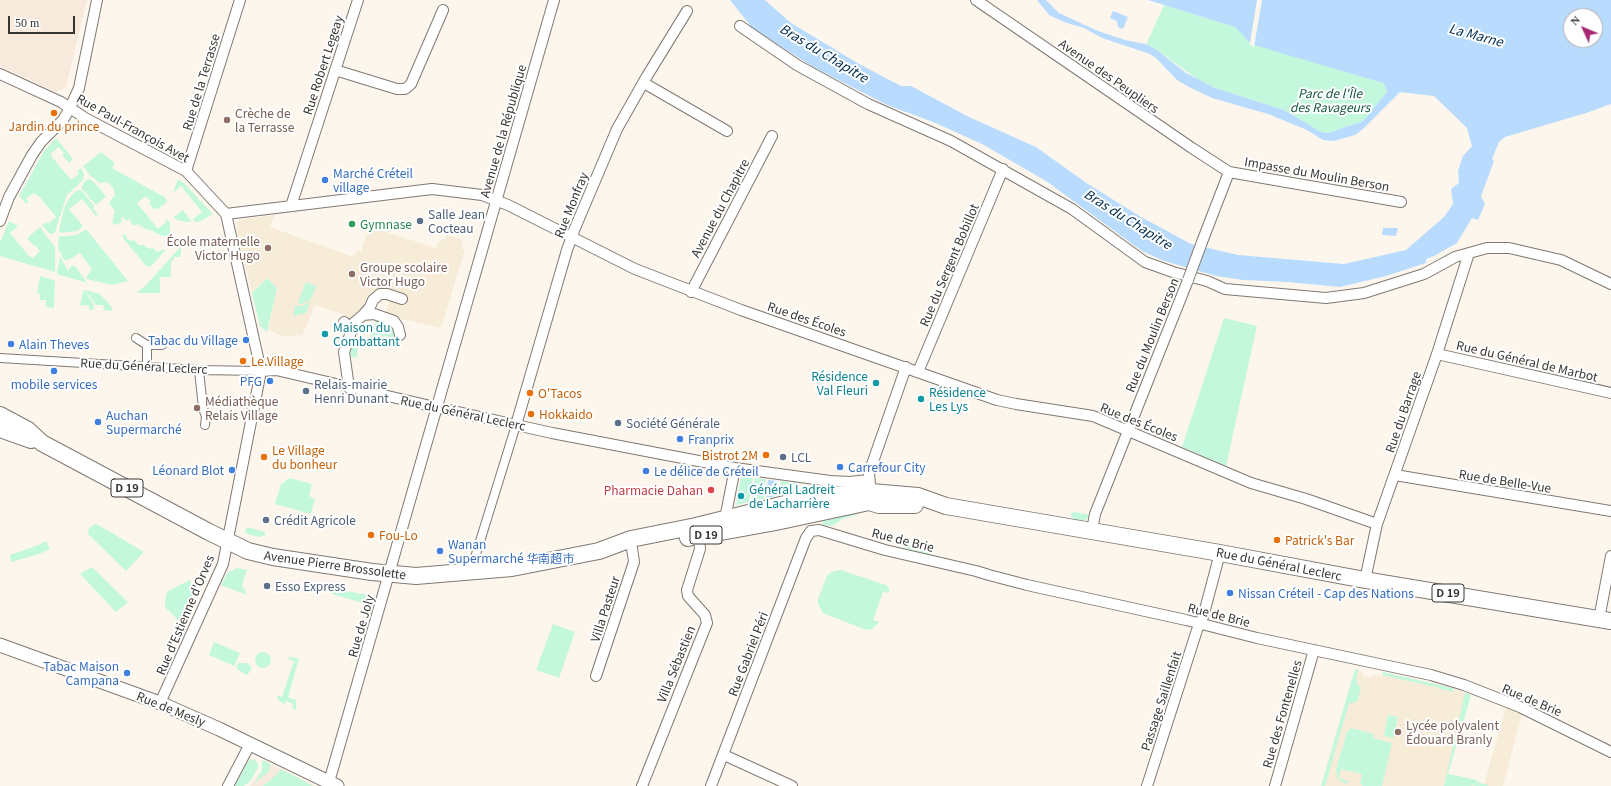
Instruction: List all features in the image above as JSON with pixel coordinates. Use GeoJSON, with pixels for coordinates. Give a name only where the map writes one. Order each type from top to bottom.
{"type":"FeatureCollection","features":[{"type":"Feature","properties":{"kind":"main road","name":"Avenue Pierre Brossolette"},"geometry":{"type":"LineString","coordinates":[[0,415],[28,430],[42,443]]}},
{"type":"Feature","properties":{"kind":"main road","name":"Avenue Pierre Brossolette"},"geometry":{"type":"LineString","coordinates":[[0,429],[21,438],[42,443],[248,551],[273,557],[389,574],[423,576],[512,568],[605,549],[632,539],[696,526],[801,500]]}},
{"type":"Feature","properties":{"kind":"main road","name":"Rue du Général Leclerc"},"geometry":{"type":"LineString","coordinates":[[806,516],[870,491]]}},
{"type":"Feature","properties":{"kind":"main road","name":"Rue du Général Leclerc"},"geometry":{"type":"LineString","coordinates":[[801,500],[870,491],[918,496],[946,506],[1220,552],[1365,580],[1605,620]]}},
{"type":"Feature","properties":{"kind":"main road","name":"Avenue Pierre Brossolette"},"geometry":{"type":"LineString","coordinates":[[605,549],[632,548],[806,516]]}},
{"type":"Feature","properties":{"kind":"street"},"geometry":{"type":"LineString","coordinates":[[0,221],[8,197],[32,155],[41,142],[63,120],[79,88],[97,0]]}},
{"type":"Feature","properties":{"kind":"street","name":"Rue de la Terrasse"},"geometry":{"type":"LineString","coordinates":[[186,171],[190,163],[240,0]]}},
{"type":"Feature","properties":{"kind":"street","name":"Rue Robert Legeay"},"geometry":{"type":"LineString","coordinates":[[291,206],[358,0]]}},
{"type":"Feature","properties":{"kind":"street","name":"Avenue de la République"},"geometry":{"type":"LineString","coordinates":[[437,408],[554,0]]}},
{"type":"Feature","properties":{"kind":"street","name":"Avenue des Peupliers"},"geometry":{"type":"LineString","coordinates":[[976,0],[1229,172]]}},
{"type":"Feature","properties":{"kind":"street"},"geometry":{"type":"LineString","coordinates":[[335,70],[397,89],[405,89],[411,84],[443,10]]}},
{"type":"Feature","properties":{"kind":"street","name":"Rue Monfray"},"geometry":{"type":"LineString","coordinates":[[516,425],[571,237],[618,129],[647,76],[687,11]]}},
{"type":"Feature","properties":{"kind":"street"},"geometry":{"type":"LineString","coordinates":[[740,26],[797,65],[868,104],[951,141],[1072,208],[1145,262],[1173,272],[1207,281],[1225,289],[1326,298],[1364,293],[1424,274],[1455,257],[1487,248],[1510,248],[1561,260],[1611,284]]}},
{"type":"Feature","properties":{"kind":"street","name":"Rue Paul-François Avet"},"geometry":{"type":"LineString","coordinates":[[0,74],[61,102],[85,118],[186,171],[226,214]]}},
{"type":"Feature","properties":{"kind":"street"},"geometry":{"type":"LineString","coordinates":[[644,83],[726,131]]}},
{"type":"Feature","properties":{"kind":"street","name":"Avenue du Chapitre"},"geometry":{"type":"LineString","coordinates":[[691,292],[772,136]]}},
{"type":"Feature","properties":{"kind":"street","name":"Rue du Sergent Bobillot"},"geometry":{"type":"LineString","coordinates":[[918,372],[1003,169]]}},
{"type":"Feature","properties":{"kind":"street","name":"Impasse du Moulin Berson"},"geometry":{"type":"LineString","coordinates":[[1229,172],[1401,202]]}},
{"type":"Feature","properties":{"kind":"street","name":"Rue du Moulin Berson"},"geometry":{"type":"LineString","coordinates":[[1092,530],[1095,514],[1188,280],[1229,172]]}},
{"type":"Feature","properties":{"kind":"street","name":"Rue des Écoles"},"geometry":{"type":"LineString","coordinates":[[226,214],[432,189],[482,195],[496,200],[635,269],[691,292],[997,400],[1093,416],[1251,483],[1306,499],[1377,524]]}},
{"type":"Feature","properties":{"kind":"street"},"geometry":{"type":"LineString","coordinates":[[226,214],[261,371]]}},
{"type":"Feature","properties":{"kind":"street","name":"Rue du Barrage"},"geometry":{"type":"LineString","coordinates":[[1365,580],[1377,524],[1437,354],[1468,254]]}},
{"type":"Feature","properties":{"kind":"street"},"geometry":{"type":"LineString","coordinates":[[349,388],[344,352],[351,332],[347,324],[363,315],[370,307],[373,300],[380,294],[387,294],[402,299]]}},
{"type":"Feature","properties":{"kind":"street"},"geometry":{"type":"LineString","coordinates":[[363,315],[374,314],[394,321],[398,327],[400,335]]}},
{"type":"Feature","properties":{"kind":"street"},"geometry":{"type":"LineString","coordinates":[[136,338],[147,345],[162,345]]}},
{"type":"Feature","properties":{"kind":"street"},"geometry":{"type":"LineString","coordinates":[[147,345],[147,367]]}},
{"type":"Feature","properties":{"kind":"street","name":"Rue du Général de Marbot"},"geometry":{"type":"LineString","coordinates":[[1437,354],[1611,394]]}},
{"type":"Feature","properties":{"kind":"street","name":"Rue du Général Leclerc"},"geometry":{"type":"LineString","coordinates":[[0,358],[199,370],[276,370],[349,388],[516,425],[735,468],[830,481],[850,482],[870,491]]}},
{"type":"Feature","properties":{"kind":"street"},"geometry":{"type":"LineString","coordinates":[[870,491],[869,473],[906,367]]}},
{"type":"Feature","properties":{"kind":"street"},"geometry":{"type":"LineString","coordinates":[[199,370],[203,408],[206,417],[205,425]]}},
{"type":"Feature","properties":{"kind":"street","name":"Rue d'Estienne d'Orves"},"geometry":{"type":"LineString","coordinates":[[160,704],[223,564],[230,522],[261,371]]}},
{"type":"Feature","properties":{"kind":"street","name":"Rue de Joly"},"geometry":{"type":"LineString","coordinates":[[333,784],[389,574],[437,408]]}},
{"type":"Feature","properties":{"kind":"street"},"geometry":{"type":"LineString","coordinates":[[473,564],[516,425]]}},
{"type":"Feature","properties":{"kind":"street"},"geometry":{"type":"LineString","coordinates":[[725,519],[735,468]]}},
{"type":"Feature","properties":{"kind":"street","name":"Rue de Belle-Vue"},"geometry":{"type":"LineString","coordinates":[[1394,475],[1611,511]]}},
{"type":"Feature","properties":{"kind":"street"},"geometry":{"type":"LineString","coordinates":[[801,500],[811,531]]}},
{"type":"Feature","properties":{"kind":"street","name":"Rue de Brie"},"geometry":{"type":"LineString","coordinates":[[811,531],[819,530],[885,550],[968,569],[989,576],[1431,675],[1520,707],[1611,752]]}},
{"type":"Feature","properties":{"kind":"street","name":"Rue Gabriel Péri"},"geometry":{"type":"LineString","coordinates":[[711,786],[806,538],[811,531]]}},
{"type":"Feature","properties":{"kind":"street","name":"Villa Sébastien"},"geometry":{"type":"LineString","coordinates":[[642,786],[660,736],[707,623],[705,615],[688,596],[687,590],[690,575],[700,549],[699,536]]}},
{"type":"Feature","properties":{"kind":"street","name":"Villa Pasteur"},"geometry":{"type":"LineString","coordinates":[[596,676],[634,562],[632,548]]}},
{"type":"Feature","properties":{"kind":"street","name":"Passage Saillenfait"},"geometry":{"type":"LineString","coordinates":[[1147,786],[1205,610],[1220,552]]}},
{"type":"Feature","properties":{"kind":"street"},"geometry":{"type":"LineString","coordinates":[[1605,620],[1611,556]]}},
{"type":"Feature","properties":{"kind":"street","name":"Rue de Mesly"},"geometry":{"type":"LineString","coordinates":[[0,645],[160,704],[250,744],[333,784]]}},
{"type":"Feature","properties":{"kind":"street","name":"Rue des Fontenelles"},"geometry":{"type":"LineString","coordinates":[[1275,786],[1314,650]]}},
{"type":"Feature","properties":{"kind":"street"},"geometry":{"type":"LineString","coordinates":[[228,786],[250,744]]}},
{"type":"Feature","properties":{"kind":"street"},"geometry":{"type":"LineString","coordinates":[[724,755],[792,786]]}},
{"type":"Feature","properties":{"kind":"shaded area"},"geometry":{"type":"Polygon","coordinates":[[[0,0],[87,0],[66,87],[56,92],[0,66],[0,0]]]}},
{"type":"Feature","properties":{"kind":"shaded area","name":"Groupe scolaire Victor Hugo"},"geometry":{"type":"Polygon","coordinates":[[[275,215],[270,227],[354,257],[357,250],[361,251],[368,231],[380,230],[436,248],[441,239],[445,240],[446,235],[463,240],[461,248],[465,250],[441,328],[385,315],[390,299],[379,292],[373,291],[369,303],[352,319],[345,319],[345,315],[315,305],[302,336],[297,334],[295,337],[289,335],[289,337],[275,334],[276,333],[268,330],[277,289],[267,278],[252,293],[236,227],[238,221],[275,215]]]}},
{"type":"Feature","properties":{"kind":"shaded area","name":"Lycée polyvalent Édouard Branly"},"geometry":{"type":"Polygon","coordinates":[[[1355,669],[1363,672],[1363,676],[1372,678],[1373,675],[1382,676],[1383,672],[1448,687],[1471,695],[1448,774],[1468,778],[1484,784],[1506,707],[1522,713],[1503,786],[1321,786],[1355,669]]]}},
{"type":"Feature","properties":{"kind":"shaded area"},"geometry":{"type":"Polygon","coordinates":[[[262,760],[315,786],[250,786],[262,770],[262,760]]]}},
{"type":"Feature","properties":{"kind":"green space","name":"Parc de l'Île des Ravageurs"},"geometry":{"type":"Polygon","coordinates":[[[1164,5],[1235,27],[1250,43],[1383,83],[1387,90],[1386,93],[1363,121],[1329,133],[1321,132],[1284,110],[1215,88],[1197,79],[1157,50],[1146,45],[1164,5]]]}},
{"type":"Feature","properties":{"kind":"green space"},"geometry":{"type":"Polygon","coordinates":[[[56,138],[73,159],[69,163],[62,155],[64,153],[59,147],[51,153],[52,157],[71,180],[79,174],[77,171],[81,168],[84,175],[83,180],[67,195],[55,232],[53,234],[49,233],[42,225],[46,222],[48,224],[56,217],[37,194],[36,195],[34,193],[26,199],[29,202],[26,204],[19,196],[44,151],[56,138]]]}},
{"type":"Feature","properties":{"kind":"green space"},"geometry":{"type":"Polygon","coordinates":[[[101,152],[115,163],[112,168],[166,198],[167,202],[158,209],[157,208],[154,210],[149,203],[151,202],[146,196],[137,203],[158,229],[166,222],[165,220],[168,220],[170,223],[170,240],[169,237],[159,235],[158,233],[155,234],[154,231],[151,231],[150,229],[147,231],[147,228],[144,229],[143,226],[140,227],[139,224],[133,226],[130,220],[125,220],[124,217],[121,218],[122,222],[115,225],[112,223],[115,211],[109,203],[115,195],[114,190],[110,184],[106,182],[99,183],[90,176],[83,166],[101,152]]]}},
{"type":"Feature","properties":{"kind":"green space"},"geometry":{"type":"Polygon","coordinates":[[[90,179],[97,185],[106,197],[96,205],[81,188],[85,181],[90,179]]]}},
{"type":"Feature","properties":{"kind":"green space"},"geometry":{"type":"Polygon","coordinates":[[[178,179],[184,183],[213,214],[199,222],[195,222],[193,219],[202,212],[181,186],[173,193],[178,179]]]}},
{"type":"Feature","properties":{"kind":"green space"},"geometry":{"type":"Polygon","coordinates":[[[77,190],[82,191],[94,206],[93,208],[98,215],[96,216],[82,199],[69,209],[83,226],[77,231],[60,233],[59,230],[65,206],[77,190]]]}},
{"type":"Feature","properties":{"kind":"green space"},"geometry":{"type":"Polygon","coordinates":[[[183,210],[192,222],[180,221],[173,218],[183,210]]]}},
{"type":"Feature","properties":{"kind":"green space"},"geometry":{"type":"Polygon","coordinates":[[[9,221],[18,226],[10,233],[29,256],[33,258],[40,251],[27,238],[40,227],[55,247],[55,272],[0,256],[0,242],[9,221]]]}},
{"type":"Feature","properties":{"kind":"green space"},"geometry":{"type":"Polygon","coordinates":[[[86,229],[128,281],[112,285],[87,279],[86,278],[92,269],[80,253],[68,260],[64,260],[58,248],[59,236],[79,234],[86,229]]]}},
{"type":"Feature","properties":{"kind":"green space"},"geometry":{"type":"Polygon","coordinates":[[[125,234],[127,239],[130,241],[134,240],[139,245],[145,245],[146,248],[153,248],[157,252],[164,249],[165,251],[151,266],[147,267],[123,238],[123,235],[125,234]]]}},
{"type":"Feature","properties":{"kind":"green space"},"geometry":{"type":"Polygon","coordinates":[[[186,241],[181,249],[181,257],[174,257],[174,260],[171,261],[171,277],[160,277],[160,293],[136,293],[146,285],[186,241]]]}},
{"type":"Feature","properties":{"kind":"green space"},"geometry":{"type":"Polygon","coordinates":[[[60,256],[68,271],[72,265],[76,267],[87,283],[57,274],[60,256]]]}},
{"type":"Feature","properties":{"kind":"green space"},"geometry":{"type":"Polygon","coordinates":[[[40,276],[55,281],[54,308],[46,307],[46,300],[40,300],[40,294],[37,293],[40,276]]]}},
{"type":"Feature","properties":{"kind":"green space"},"geometry":{"type":"Polygon","coordinates":[[[267,278],[277,288],[267,332],[260,326],[252,293],[267,278]]]}},
{"type":"Feature","properties":{"kind":"green space"},"geometry":{"type":"Polygon","coordinates":[[[306,282],[316,286],[311,299],[302,304],[298,303],[306,282]]]}},
{"type":"Feature","properties":{"kind":"green space"},"geometry":{"type":"Polygon","coordinates":[[[84,289],[94,305],[93,310],[89,310],[89,306],[80,305],[84,289]]]}},
{"type":"Feature","properties":{"kind":"green space"},"geometry":{"type":"Polygon","coordinates":[[[85,290],[100,294],[112,307],[112,311],[104,310],[103,305],[96,305],[85,290]]]}},
{"type":"Feature","properties":{"kind":"green space"},"geometry":{"type":"Polygon","coordinates":[[[310,301],[306,313],[293,316],[295,306],[303,306],[310,301]]]}},
{"type":"Feature","properties":{"kind":"green space"},"geometry":{"type":"Polygon","coordinates":[[[377,318],[383,319],[394,328],[397,338],[383,336],[382,341],[370,338],[377,318]]]}},
{"type":"Feature","properties":{"kind":"green space"},"geometry":{"type":"Polygon","coordinates":[[[1224,318],[1257,326],[1226,466],[1182,447],[1224,318]]]}},
{"type":"Feature","properties":{"kind":"green space"},"geometry":{"type":"Polygon","coordinates":[[[359,323],[363,327],[367,327],[358,345],[357,358],[348,354],[352,343],[356,346],[363,333],[357,328],[359,323]]]}},
{"type":"Feature","properties":{"kind":"green space"},"geometry":{"type":"Polygon","coordinates":[[[741,476],[753,477],[749,502],[736,505],[737,499],[744,500],[744,493],[738,493],[741,476]]]}},
{"type":"Feature","properties":{"kind":"green space"},"geometry":{"type":"Polygon","coordinates":[[[290,478],[312,484],[309,496],[315,499],[311,514],[275,504],[281,484],[290,478]]]}},
{"type":"Feature","properties":{"kind":"green space"},"geometry":{"type":"Polygon","coordinates":[[[755,478],[766,479],[764,499],[751,502],[755,478]]]}},
{"type":"Feature","properties":{"kind":"green space"},"geometry":{"type":"Polygon","coordinates":[[[781,481],[796,483],[795,491],[779,495],[781,481]]]}},
{"type":"Feature","properties":{"kind":"green space"},"geometry":{"type":"Polygon","coordinates":[[[857,511],[857,515],[844,518],[832,526],[823,525],[821,516],[857,511]]]}},
{"type":"Feature","properties":{"kind":"green space"},"geometry":{"type":"Polygon","coordinates":[[[1074,512],[1091,515],[1085,520],[1075,521],[1070,514],[1074,512]]]}},
{"type":"Feature","properties":{"kind":"green space"},"geometry":{"type":"Polygon","coordinates":[[[95,524],[144,552],[126,571],[89,535],[89,528],[95,524]]]}},
{"type":"Feature","properties":{"kind":"green space"},"geometry":{"type":"Polygon","coordinates":[[[247,527],[265,532],[265,535],[260,537],[247,534],[245,530],[247,527]]]}},
{"type":"Feature","properties":{"kind":"green space"},"geometry":{"type":"Polygon","coordinates":[[[46,541],[50,549],[39,554],[11,562],[10,555],[46,541]]]}},
{"type":"Feature","properties":{"kind":"green space"},"geometry":{"type":"Polygon","coordinates":[[[905,541],[934,546],[933,555],[903,548],[905,541]]]}},
{"type":"Feature","properties":{"kind":"green space"},"geometry":{"type":"Polygon","coordinates":[[[92,567],[128,602],[116,612],[80,574],[92,567]]]}},
{"type":"Feature","properties":{"kind":"green space"},"geometry":{"type":"Polygon","coordinates":[[[237,568],[247,570],[242,585],[247,595],[221,585],[227,573],[237,568]]]}},
{"type":"Feature","properties":{"kind":"green space"},"geometry":{"type":"Polygon","coordinates":[[[841,570],[886,585],[889,588],[889,593],[883,592],[873,620],[879,622],[872,629],[866,630],[823,613],[818,604],[818,599],[827,576],[831,572],[841,570]]]}},
{"type":"Feature","properties":{"kind":"green space"},"geometry":{"type":"Polygon","coordinates":[[[190,580],[198,600],[185,627],[165,607],[165,601],[167,592],[190,580]]]}},
{"type":"Feature","properties":{"kind":"green space"},"geometry":{"type":"Polygon","coordinates":[[[333,589],[373,596],[374,603],[368,606],[366,604],[332,594],[333,589]]]}},
{"type":"Feature","properties":{"kind":"green space"},"geometry":{"type":"Polygon","coordinates":[[[553,624],[575,632],[559,678],[536,670],[553,624]]]}},
{"type":"Feature","properties":{"kind":"green space"},"geometry":{"type":"Polygon","coordinates":[[[214,642],[240,653],[234,666],[209,655],[214,642]]]}},
{"type":"Feature","properties":{"kind":"green space"},"geometry":{"type":"Polygon","coordinates":[[[263,652],[269,654],[271,660],[269,666],[263,668],[257,666],[255,660],[257,654],[263,652]]]}},
{"type":"Feature","properties":{"kind":"green space"},"geometry":{"type":"Polygon","coordinates":[[[289,657],[299,659],[288,697],[296,700],[296,710],[292,707],[293,704],[286,701],[285,704],[278,700],[277,696],[282,697],[294,661],[288,659],[289,657]]]}},
{"type":"Feature","properties":{"kind":"green space"},"geometry":{"type":"Polygon","coordinates":[[[238,663],[246,663],[251,666],[251,670],[248,674],[246,675],[237,669],[236,667],[238,663]]]}},
{"type":"Feature","properties":{"kind":"green space"},"geometry":{"type":"Polygon","coordinates":[[[1355,669],[1358,670],[1356,680],[1357,685],[1361,687],[1358,700],[1354,703],[1349,703],[1325,786],[1321,786],[1355,669]]]}},
{"type":"Feature","properties":{"kind":"green space"},"geometry":{"type":"Polygon","coordinates":[[[1383,672],[1454,689],[1453,692],[1437,688],[1436,685],[1435,687],[1382,675],[1383,672]]]}},
{"type":"Feature","properties":{"kind":"green space"},"geometry":{"type":"Polygon","coordinates":[[[1465,693],[1471,695],[1448,774],[1476,780],[1488,786],[1444,786],[1465,693]]]}},
{"type":"Feature","properties":{"kind":"green space"},"geometry":{"type":"Polygon","coordinates":[[[1388,715],[1398,717],[1393,738],[1384,736],[1388,715]]]}},
{"type":"Feature","properties":{"kind":"green space"},"geometry":{"type":"Polygon","coordinates":[[[1351,728],[1374,734],[1373,738],[1392,743],[1382,786],[1362,786],[1362,784],[1360,784],[1362,774],[1341,769],[1339,778],[1348,781],[1348,784],[1337,778],[1336,769],[1347,732],[1351,728]]]}},
{"type":"Feature","properties":{"kind":"green space"},"geometry":{"type":"Polygon","coordinates":[[[254,759],[258,764],[258,768],[251,780],[244,786],[235,786],[248,761],[254,759]]]}},
{"type":"Feature","properties":{"kind":"green space"},"geometry":{"type":"Polygon","coordinates":[[[262,760],[271,764],[269,768],[270,770],[255,783],[262,770],[262,760]]]}},
{"type":"Feature","properties":{"kind":"green space"},"geometry":{"type":"Polygon","coordinates":[[[281,769],[313,786],[263,786],[281,769]]]}},
{"type":"Feature","properties":{"kind":"water"},"geometry":{"type":"Polygon","coordinates":[[[730,0],[765,0],[791,23],[859,64],[901,86],[911,86],[969,117],[1036,147],[1088,184],[1141,217],[1191,244],[1238,255],[1344,264],[1406,250],[1444,217],[1453,204],[1451,189],[1459,183],[1458,171],[1463,156],[1472,146],[1467,128],[1434,96],[1400,92],[1355,135],[1334,141],[1323,140],[1307,130],[1268,114],[1212,98],[1189,87],[1177,80],[1156,58],[1150,54],[1102,38],[1084,28],[1064,22],[1049,15],[1037,0],[1046,0],[1059,13],[1098,31],[1125,40],[1145,44],[1157,50],[1186,73],[1215,88],[1284,110],[1321,132],[1329,133],[1363,121],[1386,93],[1387,90],[1383,83],[1254,45],[1250,43],[1235,27],[1148,0],[1611,0],[1611,104],[1505,137],[1499,142],[1492,159],[1494,161],[1481,196],[1485,204],[1478,220],[1472,218],[1457,243],[1426,259],[1426,263],[1386,276],[1340,287],[1288,282],[1243,280],[1216,276],[1164,261],[1142,251],[1046,181],[982,144],[933,122],[887,105],[815,68],[753,29],[730,0]]]}},
{"type":"Feature","properties":{"kind":"water"},"geometry":{"type":"Polygon","coordinates":[[[1113,11],[1128,17],[1123,29],[1118,27],[1117,21],[1110,18],[1113,11]]]}},
{"type":"Feature","properties":{"kind":"water"},"geometry":{"type":"Polygon","coordinates":[[[1383,228],[1398,228],[1396,236],[1382,235],[1383,228]]]}},
{"type":"Feature","properties":{"kind":"water"},"geometry":{"type":"Polygon","coordinates":[[[768,480],[778,481],[776,496],[766,498],[768,480]]]}},
{"type":"Feature","properties":{"kind":"pier"},"geometry":{"type":"Polygon","coordinates":[[[1257,0],[1262,0],[1254,47],[1250,45],[1250,43],[1257,0]]]}},
{"type":"Feature","properties":{"kind":"place","name":"Jardin du prince"},"geometry":{"type":"Point","coordinates":[54,113]}},
{"type":"Feature","properties":{"kind":"place","name":"Crèche de la Terrasse"},"geometry":{"type":"Point","coordinates":[227,120]}},
{"type":"Feature","properties":{"kind":"place","name":"Marché Créteil village"},"geometry":{"type":"Point","coordinates":[325,180]}},
{"type":"Feature","properties":{"kind":"place","name":"Salle Jean Cocteau"},"geometry":{"type":"Point","coordinates":[420,221]}},
{"type":"Feature","properties":{"kind":"place","name":"Gymnase"},"geometry":{"type":"Point","coordinates":[352,224]}},
{"type":"Feature","properties":{"kind":"place","name":"École maternelle Victor Hugo"},"geometry":{"type":"Point","coordinates":[268,248]}},
{"type":"Feature","properties":{"kind":"place","name":"Groupe scolaire Victor Hugo"},"geometry":{"type":"Point","coordinates":[352,274]}},
{"type":"Feature","properties":{"kind":"place","name":"Maison du Combattant"},"geometry":{"type":"Point","coordinates":[325,334]}},
{"type":"Feature","properties":{"kind":"place","name":"Tabac du Village"},"geometry":{"type":"Point","coordinates":[246,340]}},
{"type":"Feature","properties":{"kind":"place","name":"Alain Theves"},"geometry":{"type":"Point","coordinates":[11,344]}},
{"type":"Feature","properties":{"kind":"place","name":"Le Village"},"geometry":{"type":"Point","coordinates":[243,361]}},
{"type":"Feature","properties":{"kind":"place","name":"mobile services"},"geometry":{"type":"Point","coordinates":[54,371]}},
{"type":"Feature","properties":{"kind":"place","name":"PFG"},"geometry":{"type":"Point","coordinates":[270,381]}},
{"type":"Feature","properties":{"kind":"place","name":"Résidence Val Fleuri"},"geometry":{"type":"Point","coordinates":[876,383]}},
{"type":"Feature","properties":{"kind":"place","name":"Relais-mairie Henri Dunant"},"geometry":{"type":"Point","coordinates":[306,391]}},
{"type":"Feature","properties":{"kind":"place","name":"O'Tacos"},"geometry":{"type":"Point","coordinates":[530,393]}},
{"type":"Feature","properties":{"kind":"place","name":"Résidence Les Lys"},"geometry":{"type":"Point","coordinates":[921,399]}},
{"type":"Feature","properties":{"kind":"place","name":"Médiathèque Relais Village"},"geometry":{"type":"Point","coordinates":[197,408]}},
{"type":"Feature","properties":{"kind":"place","name":"Hokkaido"},"geometry":{"type":"Point","coordinates":[531,414]}},
{"type":"Feature","properties":{"kind":"place","name":"Auchan Supermarché"},"geometry":{"type":"Point","coordinates":[98,422]}},
{"type":"Feature","properties":{"kind":"place","name":"Société Générale"},"geometry":{"type":"Point","coordinates":[618,423]}},
{"type":"Feature","properties":{"kind":"place","name":"Franprix"},"geometry":{"type":"Point","coordinates":[680,439]}},
{"type":"Feature","properties":{"kind":"place","name":"Bistrot 2M"},"geometry":{"type":"Point","coordinates":[766,455]}},
{"type":"Feature","properties":{"kind":"place","name":"Le Village du bonheur"},"geometry":{"type":"Point","coordinates":[264,457]}},
{"type":"Feature","properties":{"kind":"place","name":"LCL"},"geometry":{"type":"Point","coordinates":[783,457]}},
{"type":"Feature","properties":{"kind":"place","name":"Carrefour City"},"geometry":{"type":"Point","coordinates":[840,467]}},
{"type":"Feature","properties":{"kind":"place","name":"Léonard Blot"},"geometry":{"type":"Point","coordinates":[232,470]}},
{"type":"Feature","properties":{"kind":"place","name":"Le délice de Créteil"},"geometry":{"type":"Point","coordinates":[646,471]}},
{"type":"Feature","properties":{"kind":"place","name":"Pharmacie Dahan"},"geometry":{"type":"Point","coordinates":[711,490]}},
{"type":"Feature","properties":{"kind":"place","name":"Général Ladreit de Lacharrière"},"geometry":{"type":"Point","coordinates":[741,496]}},
{"type":"Feature","properties":{"kind":"place","name":"Crédit Agricole"},"geometry":{"type":"Point","coordinates":[266,520]}},
{"type":"Feature","properties":{"kind":"place","name":"Fou-Lo"},"geometry":{"type":"Point","coordinates":[371,535]}},
{"type":"Feature","properties":{"kind":"place","name":"Patrick's Bar"},"geometry":{"type":"Point","coordinates":[1277,540]}},
{"type":"Feature","properties":{"kind":"place","name":"Wanan Supermarché 华南超市"},"geometry":{"type":"Point","coordinates":[440,551]}},
{"type":"Feature","properties":{"kind":"place","name":"Esso Express"},"geometry":{"type":"Point","coordinates":[267,586]}},
{"type":"Feature","properties":{"kind":"place","name":"Nissan Créteil - Cap des Nations"},"geometry":{"type":"Point","coordinates":[1230,593]}},
{"type":"Feature","properties":{"kind":"place","name":"Tabac Maison Campana"},"geometry":{"type":"Point","coordinates":[127,673]}},
{"type":"Feature","properties":{"kind":"place","name":"Lycée polyvalent Édouard Branly"},"geometry":{"type":"Point","coordinates":[1398,732]}},
{"type":"Feature","properties":{"kind":"water label","name":"La Marne"},"geometry":{"type":"Point","coordinates":[1476,35]}},
{"type":"Feature","properties":{"kind":"water label","name":"Bras du Chapitre"},"geometry":{"type":"Point","coordinates":[824,53]}},
{"type":"Feature","properties":{"kind":"water label","name":"Bras du Chapitre"},"geometry":{"type":"Point","coordinates":[1128,219]}}]}
